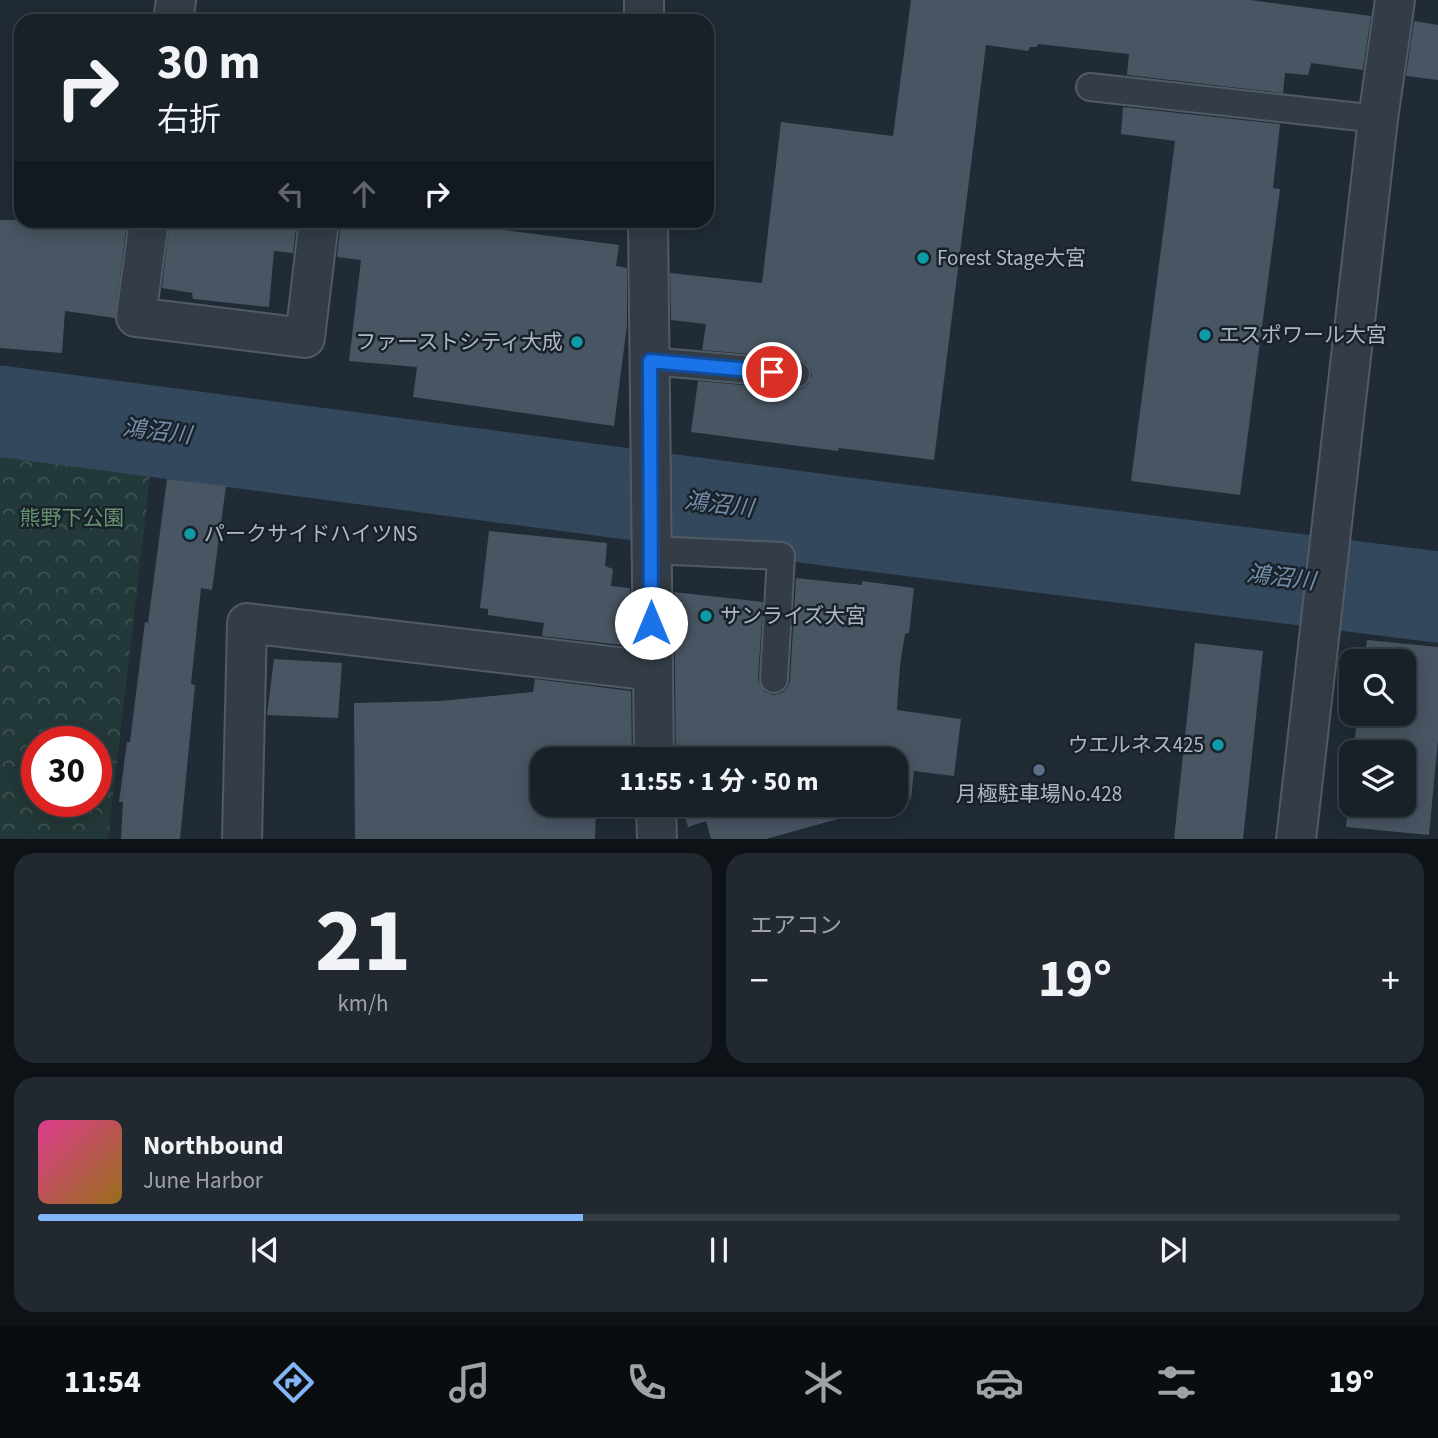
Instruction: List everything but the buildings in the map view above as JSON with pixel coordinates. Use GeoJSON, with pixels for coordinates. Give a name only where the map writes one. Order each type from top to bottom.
{"type":"FeatureCollection","features":[{"type":"Feature","properties":{"kind":"street"},"geometry":{"type":"LineString","coordinates":[[1296,839],[1378,119],[1395,0]]}},
{"type":"Feature","properties":{"kind":"street"},"geometry":{"type":"LineString","coordinates":[[148,228],[136,317],[305,338],[318,228]]}},
{"type":"Feature","properties":{"kind":"street"},"geometry":{"type":"LineString","coordinates":[[648,228],[654,747]]}},
{"type":"Feature","properties":{"kind":"street"},"geometry":{"type":"LineString","coordinates":[[242,839],[247,623],[652,671]]}},
{"type":"Feature","properties":{"kind":"street"},"geometry":{"type":"LineString","coordinates":[[656,817],[657,839]]}},
{"type":"Feature","properties":{"kind":"lane"},"geometry":{"type":"LineString","coordinates":[[1090,87],[1378,119]]}},
{"type":"Feature","properties":{"kind":"lane"},"geometry":{"type":"LineString","coordinates":[[650,361],[796,374]]}},
{"type":"Feature","properties":{"kind":"lane"},"geometry":{"type":"LineString","coordinates":[[651,533],[781,556],[774,679]]}},
{"type":"Feature","properties":{"kind":"green space","name":"熊野下公園"},"geometry":{"type":"Polygon","coordinates":[[[0,429],[152,460],[112,805],[112,726],[21,726],[21,817],[111,817],[108,839],[0,839],[0,429]]]}},
{"type":"Feature","properties":{"kind":"waterway","name":"鴻沼川"},"geometry":{"type":"LineString","coordinates":[[0,411],[840,522],[1438,597]]}},
{"type":"Feature","properties":{"kind":"place","name":"Forest Stage大宮"},"geometry":{"type":"Point","coordinates":[923,258]}},
{"type":"Feature","properties":{"kind":"place","name":"エスポワール大宮"},"geometry":{"type":"Point","coordinates":[1205,335]}},
{"type":"Feature","properties":{"kind":"place","name":"ファーストシティ大成"},"geometry":{"type":"Point","coordinates":[577,342]}},
{"type":"Feature","properties":{"kind":"place","name":"パークサイドハイツNS"},"geometry":{"type":"Point","coordinates":[190,534]}},
{"type":"Feature","properties":{"kind":"place","name":"サンライズ大宮"},"geometry":{"type":"Point","coordinates":[706,616]}},
{"type":"Feature","properties":{"kind":"place","name":"ウエルネス425"},"geometry":{"type":"Point","coordinates":[1218,745]}},
{"type":"Feature","properties":{"kind":"place","name":"月極駐車場No.428"},"geometry":{"type":"Point","coordinates":[1039,770]}},
{"type":"Feature","properties":{"kind":"route"},"geometry":{"type":"LineString","coordinates":[[651,623],[650,361],[772,372]]}}]}
